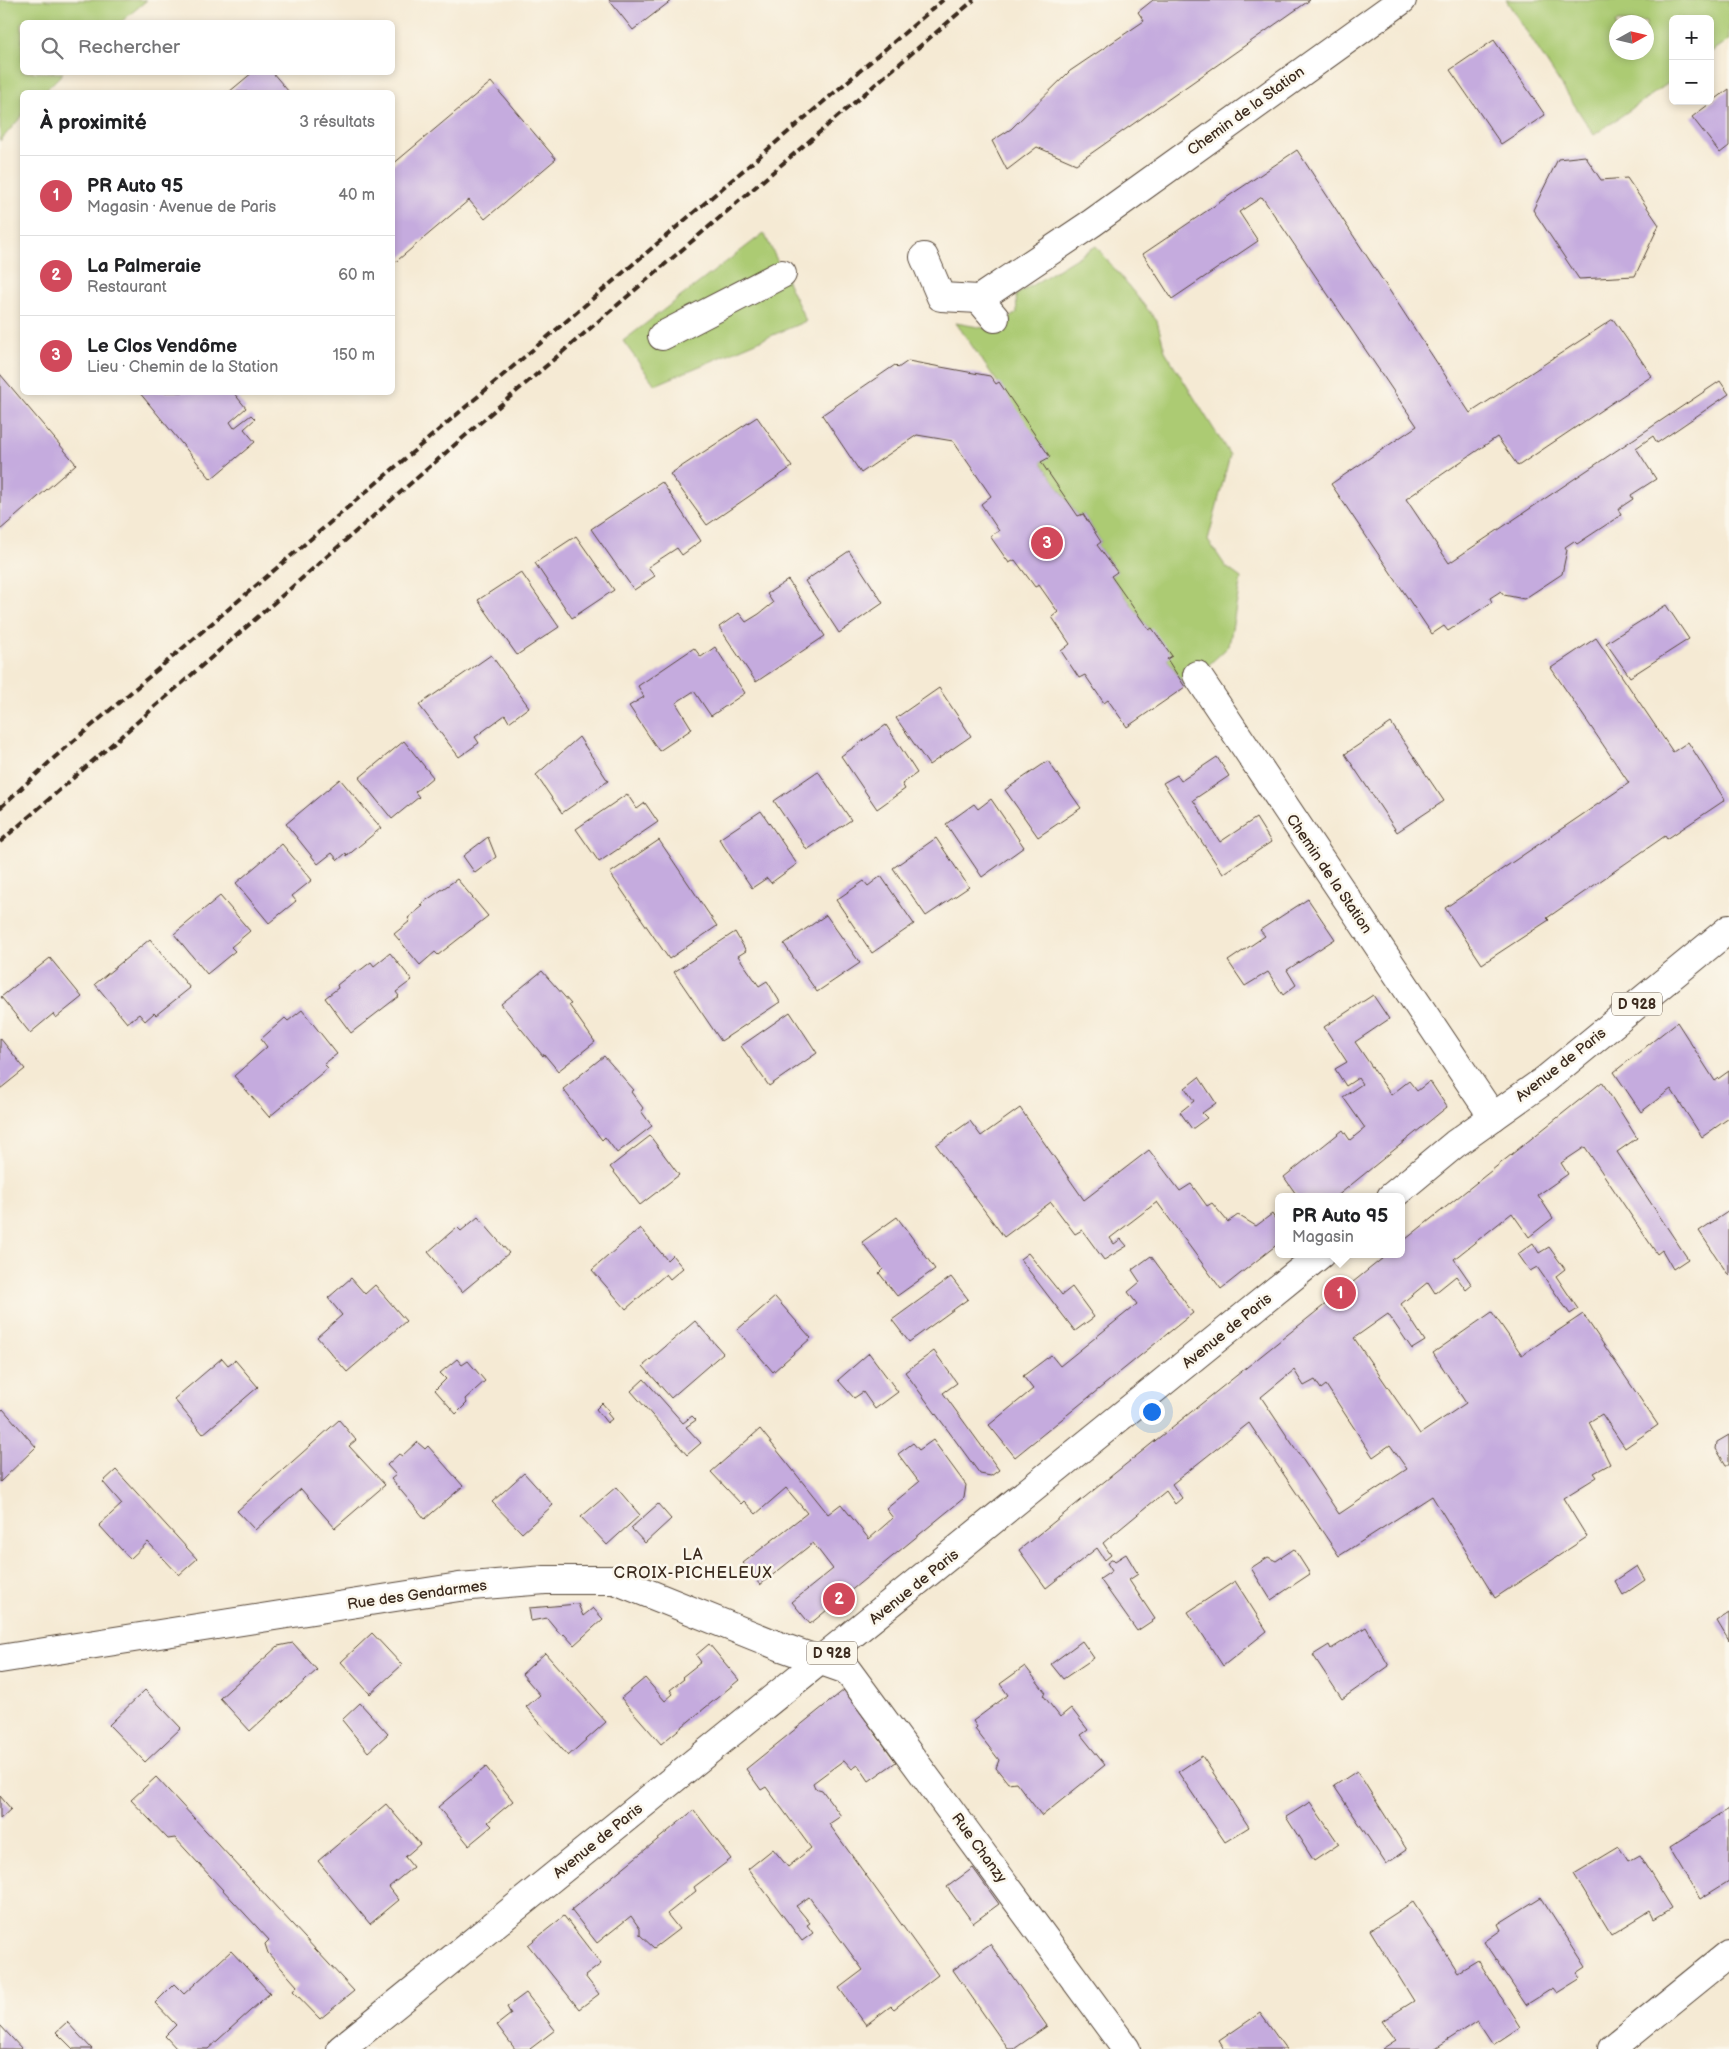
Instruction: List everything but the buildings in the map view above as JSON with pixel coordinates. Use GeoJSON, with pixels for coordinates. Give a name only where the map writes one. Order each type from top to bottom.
{"type":"FeatureCollection","features":[{"type":"Feature","properties":{"kind":"street","name":"Chemin de la Station"},"geometry":{"type":"LineString","coordinates":[[924,257],[941,297],[987,308],[1092,223],[1402,0]]}},
{"type":"Feature","properties":{"kind":"street"},"geometry":{"type":"LineString","coordinates":[[662,336],[782,274]]}},
{"type":"Feature","properties":{"kind":"street","name":"Chemin de la Station"},"geometry":{"type":"LineString","coordinates":[[1197,675],[1493,1117]]}},
{"type":"Feature","properties":{"kind":"street","name":"Avenue de Paris"},"geometry":{"type":"LineString","coordinates":[[1396,1193],[1455,1144],[1545,1080],[1728,932]]}},
{"type":"Feature","properties":{"kind":"street","name":"Avenue de Paris"},"geometry":{"type":"LineString","coordinates":[[341,2049],[1316,1258]]}},
{"type":"Feature","properties":{"kind":"street","name":"Rue des Gendarmes"},"geometry":{"type":"LineString","coordinates":[[0,1659],[459,1587],[545,1580],[615,1580],[779,1646],[822,1660]]}},
{"type":"Feature","properties":{"kind":"street","name":"Rue Chanzy"},"geometry":{"type":"LineString","coordinates":[[822,1660],[848,1670],[1126,2049]]}},
{"type":"Feature","properties":{"kind":"street"},"geometry":{"type":"LineString","coordinates":[[1612,2049],[1729,1954]]}},
{"type":"Feature","properties":{"kind":"green space"},"geometry":{"type":"Polygon","coordinates":[[[0,0],[147,0],[123,20],[20,20],[20,75],[61,75],[46,90],[20,90],[20,118],[0,141],[0,0]]]}},
{"type":"Feature","properties":{"kind":"green space"},"geometry":{"type":"Polygon","coordinates":[[[1506,0],[1729,0],[1729,40],[1714,50],[1714,15],[1669,15],[1669,83],[1594,135],[1506,0]]]}},
{"type":"Feature","properties":{"kind":"green space"},"geometry":{"type":"Polygon","coordinates":[[[764,233],[806,321],[655,385],[623,341],[764,233]]]}},
{"type":"Feature","properties":{"kind":"green space"},"geometry":{"type":"Polygon","coordinates":[[[1096,246],[1157,321],[1165,351],[1230,455],[1208,540],[1226,567],[1241,578],[1229,646],[1185,687],[1167,659],[1171,656],[1149,630],[1111,576],[1117,571],[1097,545],[1101,542],[1083,514],[1078,516],[1041,462],[1049,456],[956,323],[989,329],[1017,313],[1016,295],[1096,246]]]}},
{"type":"Feature","properties":{"kind":"railway"},"geometry":{"type":"LineString","coordinates":[[0,808],[55,757],[943,0]]}},
{"type":"Feature","properties":{"kind":"railway"},"geometry":{"type":"LineString","coordinates":[[0,842],[497,408],[974,0]]}},
{"type":"Feature","properties":{"kind":"place","name":"Le Clos Vendôme"},"geometry":{"type":"Point","coordinates":[1047,543]}},
{"type":"Feature","properties":{"kind":"place","name":"PR Auto 95"},"geometry":{"type":"Point","coordinates":[1340,1293]}},
{"type":"Feature","properties":{"kind":"place","name":"La Palmeraie"},"geometry":{"type":"Point","coordinates":[839,1599]}},
{"type":"Feature","properties":{"kind":"district","name":"LA CROIX-PICHELEUX"},"geometry":{"type":"Point","coordinates":[693,1564]}}]}
